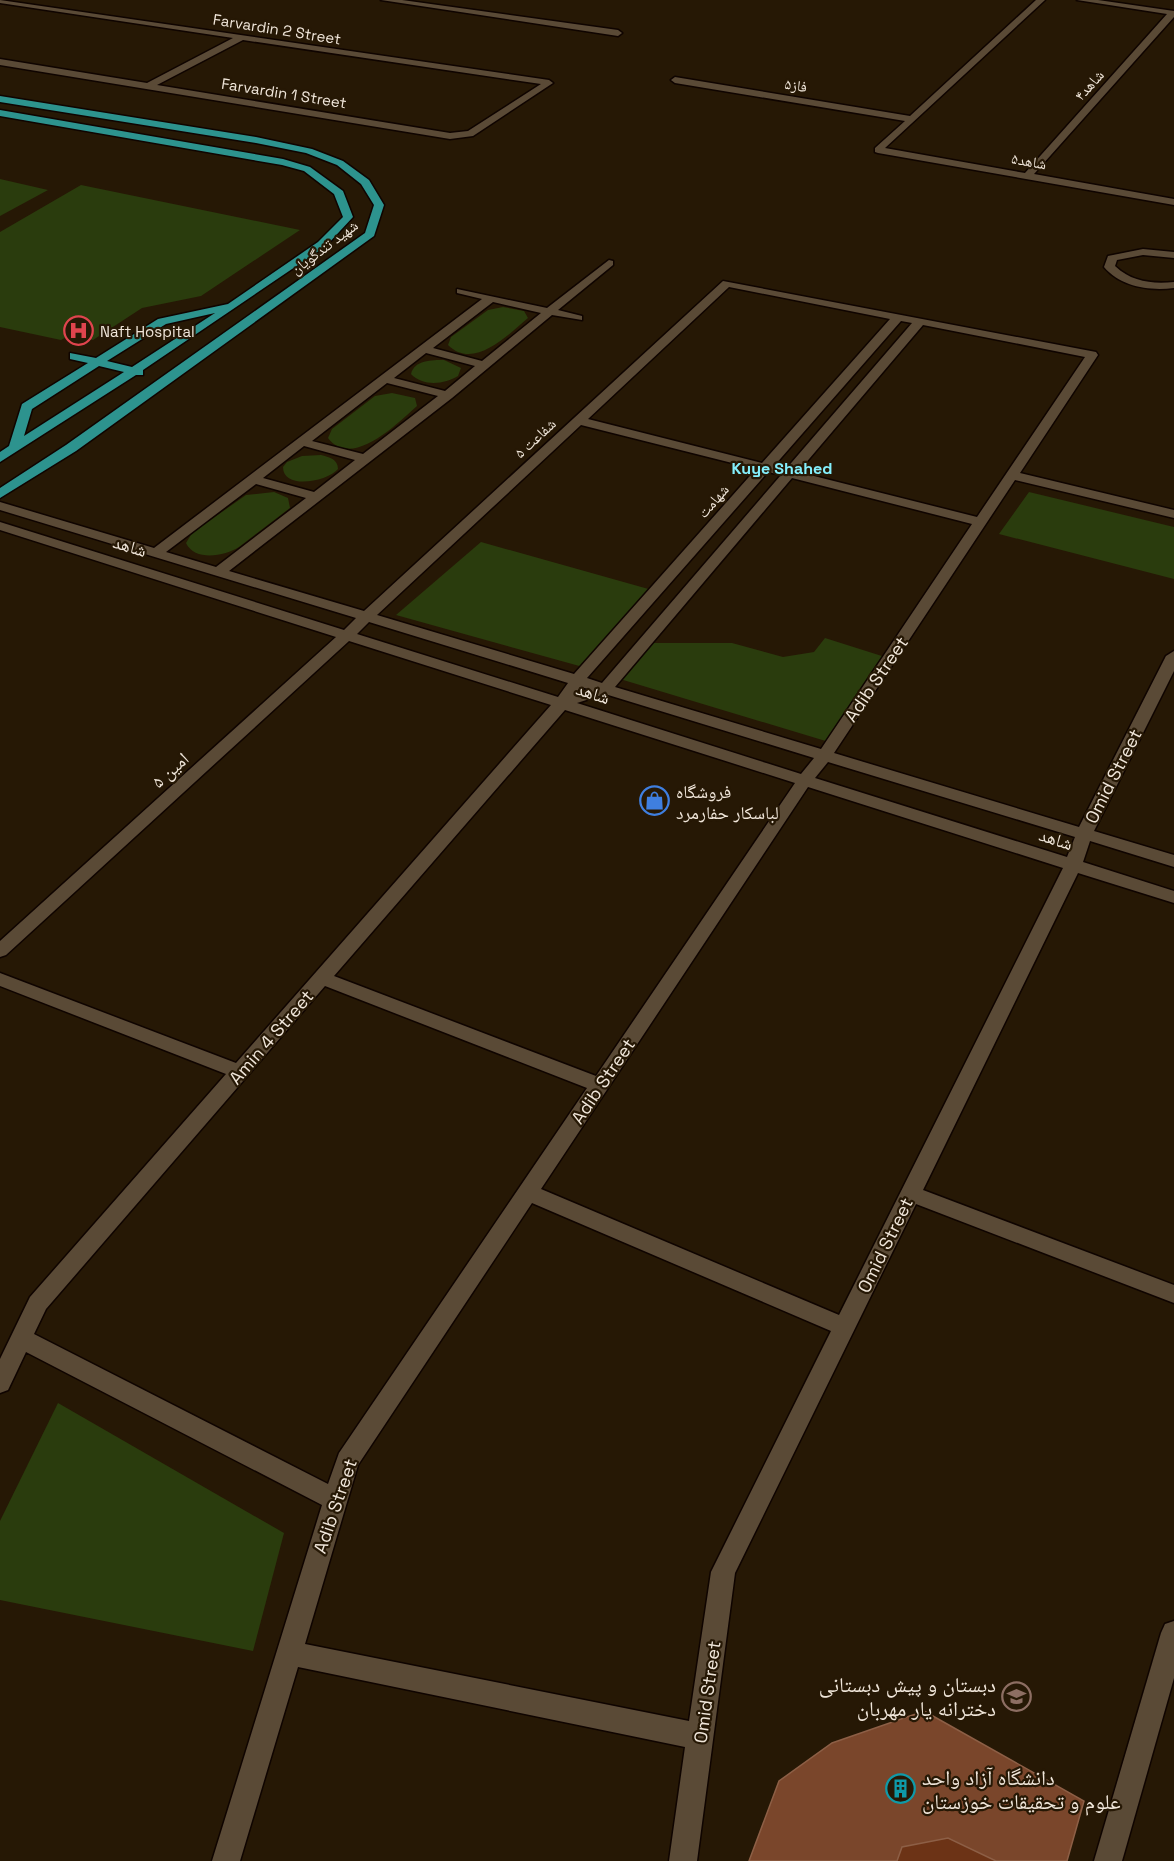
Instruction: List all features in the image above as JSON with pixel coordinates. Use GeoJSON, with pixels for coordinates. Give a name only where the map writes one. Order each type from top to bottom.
{"type":"FeatureCollection","features":[{"type":"Feature","properties":{"kind":"main road","name":"شهید تندگویان"},"geometry":{"type":"LineString","coordinates":[[0,99],[256,140],[309,151],[340,163],[365,182],[379,205],[370,234],[71,448],[0,494]]}},
{"type":"Feature","properties":{"kind":"main road","name":"شهید تندگویان"},"geometry":{"type":"LineString","coordinates":[[0,113],[283,162],[307,169],[339,193],[348,217],[322,244],[236,304],[0,458]]}},
{"type":"Feature","properties":{"kind":"main road"},"geometry":{"type":"LineString","coordinates":[[283,162],[309,151]]}},
{"type":"Feature","properties":{"kind":"main road"},"geometry":{"type":"LineString","coordinates":[[322,244],[350,248]]}},
{"type":"Feature","properties":{"kind":"main road"},"geometry":{"type":"LineString","coordinates":[[15,448],[26,407],[162,321],[236,304]]}},
{"type":"Feature","properties":{"kind":"main road"},"geometry":{"type":"LineString","coordinates":[[74,357],[168,378]]}},
{"type":"Feature","properties":{"kind":"street"},"geometry":{"type":"LineString","coordinates":[[21,4],[30,0]]}},
{"type":"Feature","properties":{"kind":"street"},"geometry":{"type":"LineString","coordinates":[[385,0],[618,33]]}},
{"type":"Feature","properties":{"kind":"street"},"geometry":{"type":"LineString","coordinates":[[912,119],[1041,0]]}},
{"type":"Feature","properties":{"kind":"street"},"geometry":{"type":"LineString","coordinates":[[1081,0],[1173,13]]}},
{"type":"Feature","properties":{"kind":"street","name":"Farvardin 2 Street"},"geometry":{"type":"LineString","coordinates":[[0,1],[549,83]]}},
{"type":"Feature","properties":{"kind":"street","name":"شاهد۴"},"geometry":{"type":"LineString","coordinates":[[1028,176],[1173,13]]}},
{"type":"Feature","properties":{"kind":"street"},"geometry":{"type":"LineString","coordinates":[[149,86],[242,37]]}},
{"type":"Feature","properties":{"kind":"street","name":"Farvardin 1 Street"},"geometry":{"type":"LineString","coordinates":[[0,62],[450,136],[470,134],[549,83]]}},
{"type":"Feature","properties":{"kind":"street","name":"فاز۵"},"geometry":{"type":"LineString","coordinates":[[675,80],[912,119]]}},
{"type":"Feature","properties":{"kind":"street","name":"شاهد۵"},"geometry":{"type":"LineString","coordinates":[[912,119],[878,150],[1174,202]]}},
{"type":"Feature","properties":{"kind":"street"},"geometry":{"type":"LineString","coordinates":[[1174,255],[1153,251],[1129,252],[1113,258],[1109,267],[1118,277],[1140,284],[1174,285]]}},
{"type":"Feature","properties":{"kind":"street"},"geometry":{"type":"LineString","coordinates":[[218,572],[448,395],[609,263]]}},
{"type":"Feature","properties":{"kind":"street","name":"شفاعت ۵"},"geometry":{"type":"LineString","coordinates":[[366,617],[727,283],[898,317]]}},
{"type":"Feature","properties":{"kind":"street"},"geometry":{"type":"LineString","coordinates":[[461,291],[578,318]]}},
{"type":"Feature","properties":{"kind":"street"},"geometry":{"type":"LineString","coordinates":[[156,553],[491,298]]}},
{"type":"Feature","properties":{"kind":"street"},"geometry":{"type":"LineString","coordinates":[[898,317],[920,321]]}},
{"type":"Feature","properties":{"kind":"street","name":"شهامت"},"geometry":{"type":"LineString","coordinates":[[562,704],[577,680],[898,317]]}},
{"type":"Feature","properties":{"kind":"street"},"geometry":{"type":"LineString","coordinates":[[562,704],[605,689],[920,321]]}},
{"type":"Feature","properties":{"kind":"street","name":"Adib Street"},"geometry":{"type":"LineString","coordinates":[[226,1861],[347,1461],[805,780],[825,755],[1092,355],[920,321]]}},
{"type":"Feature","properties":{"kind":"street"},"geometry":{"type":"LineString","coordinates":[[424,349],[485,365]]}},
{"type":"Feature","properties":{"kind":"street"},"geometry":{"type":"LineString","coordinates":[[385,379],[448,395]]}},
{"type":"Feature","properties":{"kind":"street"},"geometry":{"type":"LineString","coordinates":[[578,420],[981,522]]}},
{"type":"Feature","properties":{"kind":"street"},"geometry":{"type":"LineString","coordinates":[[302,442],[366,459]]}},
{"type":"Feature","properties":{"kind":"street"},"geometry":{"type":"LineString","coordinates":[[1012,475],[1174,514]]}},
{"type":"Feature","properties":{"kind":"street"},"geometry":{"type":"LineString","coordinates":[[254,479],[317,496]]}},
{"type":"Feature","properties":{"kind":"street","name":"شاهد"},"geometry":{"type":"LineString","coordinates":[[0,506],[1174,861]]}},
{"type":"Feature","properties":{"kind":"street","name":"شاهد"},"geometry":{"type":"LineString","coordinates":[[0,526],[1174,897]]}},
{"type":"Feature","properties":{"kind":"street","name":"امین ۵"},"geometry":{"type":"LineString","coordinates":[[0,951],[366,617]]}},
{"type":"Feature","properties":{"kind":"street","name":"Omid Street"},"geometry":{"type":"LineString","coordinates":[[684,1861],[723,1572],[1073,865],[1084,834],[1174,656]]}},
{"type":"Feature","properties":{"kind":"street","name":"Amin 4 Street"},"geometry":{"type":"LineString","coordinates":[[0,1383],[38,1303],[562,704]]}},
{"type":"Feature","properties":{"kind":"street"},"geometry":{"type":"LineString","coordinates":[[322,978],[600,1085]]}},
{"type":"Feature","properties":{"kind":"street"},"geometry":{"type":"LineString","coordinates":[[0,979],[240,1072]]}},
{"type":"Feature","properties":{"kind":"street"},"geometry":{"type":"LineString","coordinates":[[528,1192],[844,1327]]}},
{"type":"Feature","properties":{"kind":"street"},"geometry":{"type":"LineString","coordinates":[[910,1194],[1174,1294]]}},
{"type":"Feature","properties":{"kind":"street"},"geometry":{"type":"LineString","coordinates":[[21,1338],[335,1500]]}},
{"type":"Feature","properties":{"kind":"street"},"geometry":{"type":"LineString","coordinates":[[1108,1861],[1174,1633]]}},
{"type":"Feature","properties":{"kind":"street"},"geometry":{"type":"LineString","coordinates":[[289,1653],[701,1737]]}},
{"type":"Feature","properties":{"kind":"green space"},"geometry":{"type":"Polygon","coordinates":[[[0,179],[48,190],[0,216],[0,179]]]}},
{"type":"Feature","properties":{"kind":"green space"},"geometry":{"type":"Polygon","coordinates":[[[81,185],[300,230],[201,296],[142,308],[93,340],[70,335],[61,340],[0,327],[0,232],[81,185]]]}},
{"type":"Feature","properties":{"kind":"green space"},"geometry":{"type":"Polygon","coordinates":[[[503,307],[524,311],[528,318],[501,340],[480,352],[469,354],[458,352],[448,345],[451,337],[488,310],[503,307]]]}},
{"type":"Feature","properties":{"kind":"green space"},"geometry":{"type":"Polygon","coordinates":[[[444,360],[461,368],[458,376],[434,383],[422,381],[411,374],[420,363],[444,360]]]}},
{"type":"Feature","properties":{"kind":"green space"},"geometry":{"type":"Polygon","coordinates":[[[392,393],[415,398],[417,406],[387,432],[362,446],[350,449],[338,446],[328,438],[332,429],[375,396],[392,393]]]}},
{"type":"Feature","properties":{"kind":"green space"},"geometry":{"type":"Polygon","coordinates":[[[321,455],[335,461],[338,469],[325,477],[306,482],[290,479],[285,474],[283,467],[287,462],[302,456],[321,455]]]}},
{"type":"Feature","properties":{"kind":"green space"},"geometry":{"type":"Polygon","coordinates":[[[274,492],[288,498],[290,508],[239,547],[211,556],[196,553],[186,543],[192,533],[246,495],[274,492]]]}},
{"type":"Feature","properties":{"kind":"green space"},"geometry":{"type":"Polygon","coordinates":[[[1029,492],[1174,527],[1174,579],[999,534],[1029,492]]]}},
{"type":"Feature","properties":{"kind":"green space"},"geometry":{"type":"Polygon","coordinates":[[[481,542],[652,590],[583,667],[396,615],[481,542]]]}},
{"type":"Feature","properties":{"kind":"green space"},"geometry":{"type":"Polygon","coordinates":[[[825,638],[885,657],[829,742],[620,679],[650,643],[732,643],[783,657],[814,652],[825,638]]]}},
{"type":"Feature","properties":{"kind":"green space"},"geometry":{"type":"Polygon","coordinates":[[[58,1403],[284,1533],[253,1651],[0,1600],[0,1521],[58,1403]]]}},
{"type":"Feature","properties":{"kind":"building","name":"دانشگاه آزاد واحد علوم و تحقیقات خوزستان"},"geometry":{"type":"Polygon","coordinates":[[[924,1711],[1084,1801],[1067,1861],[996,1861],[948,1838],[902,1847],[897,1861],[749,1861],[779,1781],[832,1743],[924,1711]]]}},
{"type":"Feature","properties":{"kind":"place","name":"Naft Hospital"},"geometry":{"type":"Point","coordinates":[79,331]}},
{"type":"Feature","properties":{"kind":"place","name":"فروشگاه لباسکار حفارمرد"},"geometry":{"type":"Point","coordinates":[655,801]}},
{"type":"Feature","properties":{"kind":"place","name":"دبستان و پیش دبستانی دخترانه یار مهربان"},"geometry":{"type":"Point","coordinates":[1017,1696]}},
{"type":"Feature","properties":{"kind":"place","name":"دانشگاه آزاد واحد علوم و تحقیقات خوزستان"},"geometry":{"type":"Point","coordinates":[901,1789]}},
{"type":"Feature","properties":{"kind":"district","name":"Kuye Shahed"},"geometry":{"type":"Point","coordinates":[782,468]}}]}
